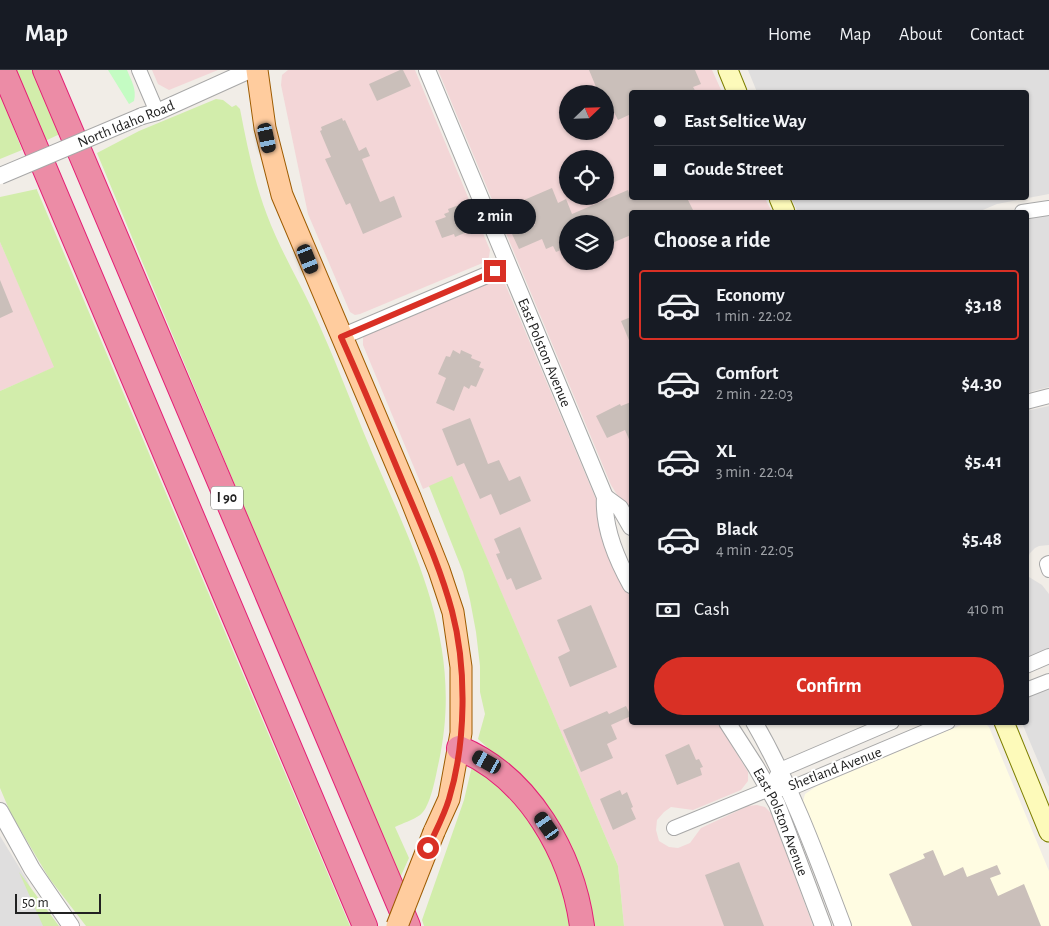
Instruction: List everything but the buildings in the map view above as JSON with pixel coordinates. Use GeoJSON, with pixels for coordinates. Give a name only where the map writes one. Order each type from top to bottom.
{"type":"FeatureCollection","features":[{"type":"Feature","properties":{"kind":"highway","name":"I 90"},"geometry":{"type":"LineString","coordinates":[[3,70],[365,926]]}},
{"type":"Feature","properties":{"kind":"highway","name":"I 90"},"geometry":{"type":"LineString","coordinates":[[45,70],[408,926]]}},
{"type":"Feature","properties":{"kind":"highway"},"geometry":{"type":"LineString","coordinates":[[459,748],[487,762],[505,776],[542,819],[562,855],[570,877],[582,926]]}},
{"type":"Feature","properties":{"kind":"main road"},"geometry":{"type":"LineString","coordinates":[[257,70],[265,128],[282,195],[439,570],[453,612],[461,667],[462,714],[459,748],[449,799],[397,926]]}},
{"type":"Feature","properties":{"kind":"main road"},"geometry":{"type":"LineString","coordinates":[[728,70],[736,90]]}},
{"type":"Feature","properties":{"kind":"main road"},"geometry":{"type":"LineString","coordinates":[[1005,725],[1049,832]]}},
{"type":"Feature","properties":{"kind":"street"},"geometry":{"type":"LineString","coordinates":[[139,70],[149,114]]}},
{"type":"Feature","properties":{"kind":"street","name":"North Idaho Road"},"geometry":{"type":"LineString","coordinates":[[0,176],[250,70]]}},
{"type":"Feature","properties":{"kind":"street","name":"East Polston Avenue"},"geometry":{"type":"LineString","coordinates":[[427,70],[605,497],[606,519],[611,538],[629,580]]}},
{"type":"Feature","properties":{"kind":"street"},"geometry":{"type":"LineString","coordinates":[[1029,211],[1049,208]]}},
{"type":"Feature","properties":{"kind":"street"},"geometry":{"type":"LineString","coordinates":[[341,337],[508,266]]}},
{"type":"Feature","properties":{"kind":"street"},"geometry":{"type":"LineString","coordinates":[[1029,401],[1049,396]]}},
{"type":"Feature","properties":{"kind":"street","name":"East Polston Avenue"},"geometry":{"type":"LineString","coordinates":[[605,497],[620,508],[629,524]]}},
{"type":"Feature","properties":{"kind":"street"},"geometry":{"type":"LineString","coordinates":[[1029,665],[1049,656]]}},
{"type":"Feature","properties":{"kind":"street"},"geometry":{"type":"LineString","coordinates":[[1029,689],[1049,681]]}},
{"type":"Feature","properties":{"kind":"street","name":"East Polston Avenue"},"geometry":{"type":"LineString","coordinates":[[730,725],[769,789],[823,926]]}},
{"type":"Feature","properties":{"kind":"street","name":"East Polston Avenue"},"geometry":{"type":"LineString","coordinates":[[756,725],[780,770],[843,926]]}},
{"type":"Feature","properties":{"kind":"street","name":"Shetland Avenue"},"geometry":{"type":"LineString","coordinates":[[769,789],[780,770],[885,725]]}},
{"type":"Feature","properties":{"kind":"street","name":"Shetland Avenue"},"geometry":{"type":"LineString","coordinates":[[769,789],[788,789],[941,725]]}},
{"type":"Feature","properties":{"kind":"street"},"geometry":{"type":"LineString","coordinates":[[674,828],[769,789]]}},
{"type":"Feature","properties":{"kind":"street"},"geometry":{"type":"LineString","coordinates":[[0,811],[32,869],[71,926]]}},
{"type":"Feature","properties":{"kind":"shaded area"},"geometry":{"type":"Polygon","coordinates":[[[152,70],[218,70],[169,90],[158,84],[152,70]]]}},
{"type":"Feature","properties":{"kind":"shaded area"},"geometry":{"type":"Polygon","coordinates":[[[288,70],[415,70],[490,250],[489,257],[485,262],[360,314],[355,315],[350,312],[308,214],[281,85],[282,75],[288,70]]]}},
{"type":"Feature","properties":{"kind":"shaded area"},"geometry":{"type":"Polygon","coordinates":[[[438,70],[712,70],[721,90],[629,90],[629,200],[766,200],[771,210],[629,210],[629,514],[611,485],[438,70]]]}},
{"type":"Feature","properties":{"kind":"shaded area"},"geometry":{"type":"Polygon","coordinates":[[[748,70],[1049,70],[1049,194],[1029,198],[1029,90],[756,90],[748,70]]]}},
{"type":"Feature","properties":{"kind":"shaded area"},"geometry":{"type":"Polygon","coordinates":[[[792,200],[1018,200],[997,204],[983,210],[797,210],[792,200]]]}},
{"type":"Feature","properties":{"kind":"shaded area"},"geometry":{"type":"Polygon","coordinates":[[[1049,214],[1049,387],[1029,392],[1029,217],[1049,214]]]}},
{"type":"Feature","properties":{"kind":"shaded area"},"geometry":{"type":"Polygon","coordinates":[[[0,242],[55,367],[0,391],[0,242]]]}},
{"type":"Feature","properties":{"kind":"shaded area"},"geometry":{"type":"Polygon","coordinates":[[[498,280],[503,281],[598,504],[611,554],[629,594],[629,725],[719,725],[748,772],[748,781],[741,790],[693,810],[671,807],[664,812],[657,820],[656,830],[659,841],[669,847],[678,848],[690,843],[701,828],[748,806],[757,805],[765,807],[771,813],[813,926],[624,926],[618,866],[452,477],[423,489],[363,345],[365,334],[498,280]]]}},
{"type":"Feature","properties":{"kind":"shaded area"},"geometry":{"type":"Polygon","coordinates":[[[1049,406],[1049,545],[1035,548],[1029,555],[1029,410],[1049,406]]]}},
{"type":"Feature","properties":{"kind":"shaded area"},"geometry":{"type":"Polygon","coordinates":[[[1029,577],[1042,585],[1049,594],[1049,649],[1029,658],[1029,577]]]}},
{"type":"Feature","properties":{"kind":"shaded area"},"geometry":{"type":"Polygon","coordinates":[[[1049,686],[1049,787],[1023,725],[1029,725],[1029,696],[1049,686]]]}},
{"type":"Feature","properties":{"kind":"shaded area"},"geometry":{"type":"Polygon","coordinates":[[[961,725],[987,725],[1049,871],[1049,926],[848,926],[802,805],[805,794],[817,786],[961,725]]]}},
{"type":"Feature","properties":{"kind":"shaded area"},"geometry":{"type":"Polygon","coordinates":[[[0,836],[27,880],[47,926],[0,926],[0,836]]]}},
{"type":"Feature","properties":{"kind":"green space"},"geometry":{"type":"Polygon","coordinates":[[[15,70],[36,70],[62,133],[45,141],[15,70]]]}},
{"type":"Feature","properties":{"kind":"green space"},"geometry":{"type":"Polygon","coordinates":[[[108,70],[127,70],[134,89],[134,101],[129,104],[108,70]]]}},
{"type":"Feature","properties":{"kind":"green space"},"geometry":{"type":"Polygon","coordinates":[[[0,93],[22,150],[0,159],[0,93]]]}},
{"type":"Feature","properties":{"kind":"green space"},"geometry":{"type":"Polygon","coordinates":[[[216,99],[223,100],[232,107],[236,105],[240,109],[262,202],[282,250],[319,324],[404,526],[431,601],[440,639],[445,678],[445,719],[439,761],[432,790],[424,811],[417,817],[395,827],[409,858],[399,880],[97,153],[139,131],[216,99]]]}},
{"type":"Feature","properties":{"kind":"green space"},"geometry":{"type":"Polygon","coordinates":[[[37,189],[350,926],[86,926],[49,878],[11,814],[0,788],[0,391],[54,367],[0,242],[0,197],[37,189]]]}},
{"type":"Feature","properties":{"kind":"green space"},"geometry":{"type":"Polygon","coordinates":[[[452,476],[618,866],[624,926],[590,926],[519,776],[478,739],[485,714],[480,692],[480,666],[470,600],[463,572],[429,486],[452,476]]]}},
{"type":"Feature","properties":{"kind":"green space"},"geometry":{"type":"Polygon","coordinates":[[[472,766],[500,777],[557,864],[575,926],[424,926],[422,920],[464,800],[472,766]]]}},
{"type":"Feature","properties":{"kind":"green space"},"geometry":{"type":"Polygon","coordinates":[[[19,872],[59,926],[43,926],[19,872]]]}},
{"type":"Feature","properties":{"kind":"route"},"geometry":{"type":"LineString","coordinates":[[428,848],[449,799],[461,733],[461,667],[453,612],[439,570],[410,497],[341,337],[495,271]]}}]}
